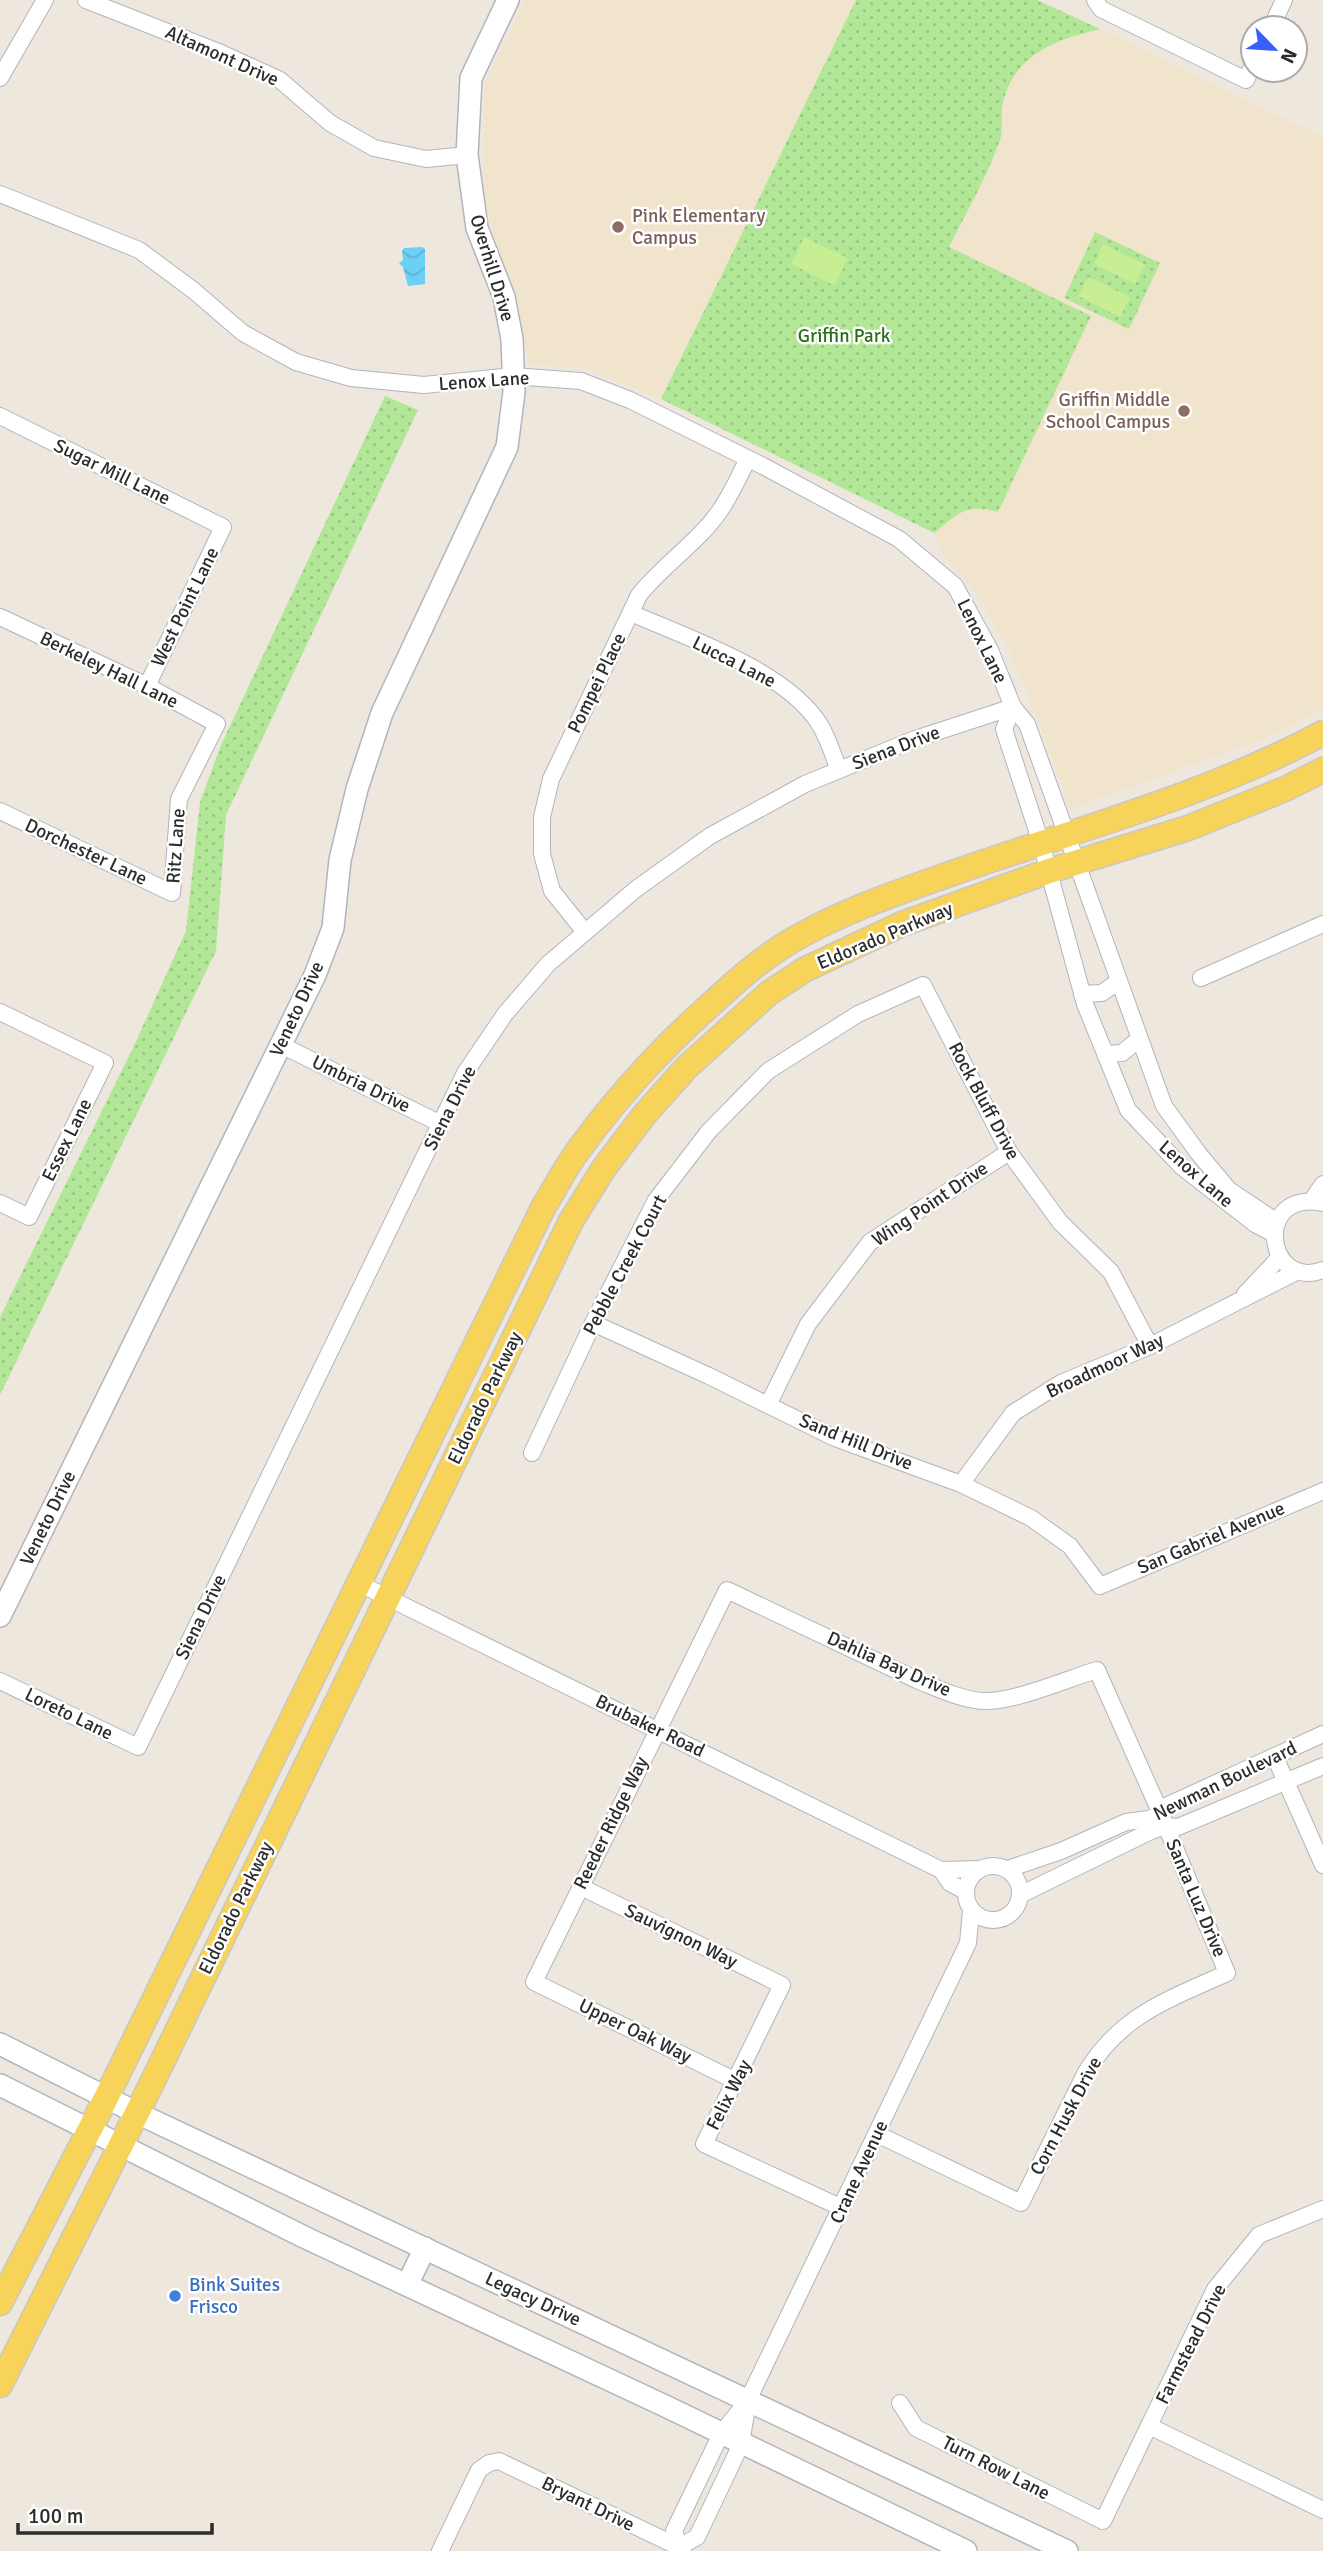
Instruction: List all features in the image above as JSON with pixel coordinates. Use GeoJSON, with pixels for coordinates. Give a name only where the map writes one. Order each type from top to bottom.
{"type":"FeatureCollection","features":[{"type":"Feature","properties":{"kind":"main road","name":"Overhill Drive"},"geometry":{"type":"LineString","coordinates":[[508,0],[471,78],[467,155],[477,228],[504,297],[512,339],[513,376]]}},
{"type":"Feature","properties":{"kind":"main road","name":"Veneto Drive"},"geometry":{"type":"LineString","coordinates":[[0,1616],[315,975],[333,928],[341,860],[354,801],[382,713],[507,447],[513,402],[513,376]]}},
{"type":"Feature","properties":{"kind":"main road","name":"Eldorado Parkway"},"geometry":{"type":"LineString","coordinates":[[0,2303],[106,2098],[544,1206],[578,1150],[622,1093],[664,1046],[750,968],[788,943],[890,895],[1216,783],[1273,760],[1323,733]]}},
{"type":"Feature","properties":{"kind":"main road","name":"Eldorado Parkway"},"geometry":{"type":"LineString","coordinates":[[0,2385],[137,2113],[571,1222],[604,1168],[645,1114],[686,1068],[769,993],[804,970],[902,924],[1049,871],[1188,828],[1285,789],[1323,770]]}},
{"type":"Feature","properties":{"kind":"main road","name":"Legacy Drive"},"geometry":{"type":"LineString","coordinates":[[0,2044],[137,2113],[1068,2551]]}},
{"type":"Feature","properties":{"kind":"main road"},"geometry":{"type":"LineString","coordinates":[[0,2085],[304,2237],[966,2551]]}},
{"type":"Feature","properties":{"kind":"main road"},"geometry":{"type":"LineString","coordinates":[[407,2285],[425,2248]]}},
{"type":"Feature","properties":{"kind":"street"},"geometry":{"type":"LineString","coordinates":[[0,78],[8,45],[45,0]]}},
{"type":"Feature","properties":{"kind":"street","name":"Altamont Drive"},"geometry":{"type":"LineString","coordinates":[[86,0],[280,80],[330,123],[374,148],[426,159],[467,155]]}},
{"type":"Feature","properties":{"kind":"street"},"geometry":{"type":"LineString","coordinates":[[1096,2],[1101,9],[1239,69]]}},
{"type":"Feature","properties":{"kind":"street","name":"Lenox Lane"},"geometry":{"type":"LineString","coordinates":[[0,194],[139,250],[193,290],[243,333],[296,362],[351,378],[424,385],[513,376],[581,382],[630,400],[748,458],[899,539],[955,586],[990,650],[1013,707],[1027,724],[1164,1106],[1229,1190],[1275,1228]]}},
{"type":"Feature","properties":{"kind":"street","name":"Sugar Mill Lane"},"geometry":{"type":"LineString","coordinates":[[0,416],[223,527]]}},
{"type":"Feature","properties":{"kind":"street","name":"Pompei Place"},"geometry":{"type":"LineString","coordinates":[[585,932],[552,891],[542,854],[542,817],[551,779],[639,595],[719,513],[748,458]]}},
{"type":"Feature","properties":{"kind":"street","name":"West Point Lane"},"geometry":{"type":"LineString","coordinates":[[147,687],[223,527]]}},
{"type":"Feature","properties":{"kind":"street","name":"Lucca Lane"},"geometry":{"type":"LineString","coordinates":[[631,613],[760,670],[789,690],[820,724],[839,770]]}},
{"type":"Feature","properties":{"kind":"street","name":"Berkeley Hall Lane"},"geometry":{"type":"LineString","coordinates":[[0,617],[147,687],[217,724]]}},
{"type":"Feature","properties":{"kind":"street","name":"Lenox Lane"},"geometry":{"type":"LineString","coordinates":[[1013,707],[1004,729],[1041,843],[1082,994],[1128,1110],[1182,1167],[1255,1224],[1275,1228]]}},
{"type":"Feature","properties":{"kind":"street","name":"Siena Drive"},"geometry":{"type":"LineString","coordinates":[[138,1747],[465,1073],[505,1014],[548,964],[636,889],[710,836],[805,784],[915,739],[1013,707]]}},
{"type":"Feature","properties":{"kind":"street","name":"Ritz Lane"},"geometry":{"type":"LineString","coordinates":[[172,893],[179,799],[217,724]]}},
{"type":"Feature","properties":{"kind":"street","name":"Dorchester Lane"},"geometry":{"type":"LineString","coordinates":[[0,811],[172,893]]}},
{"type":"Feature","properties":{"kind":"street"},"geometry":{"type":"LineString","coordinates":[[1201,978],[1323,924]]}},
{"type":"Feature","properties":{"kind":"street"},"geometry":{"type":"LineString","coordinates":[[1082,994],[1102,993],[1119,981]]}},
{"type":"Feature","properties":{"kind":"street","name":"Rock Bluff Drive"},"geometry":{"type":"LineString","coordinates":[[923,985],[1009,1152],[1060,1222],[1111,1272],[1150,1346]]}},
{"type":"Feature","properties":{"kind":"street","name":"Pebble Creek Court"},"geometry":{"type":"LineString","coordinates":[[532,1453],[593,1323],[656,1200],[709,1131],[768,1071],[858,1014],[923,985]]}},
{"type":"Feature","properties":{"kind":"street","name":"Essex Lane"},"geometry":{"type":"LineString","coordinates":[[0,1012],[105,1063],[29,1217],[0,1203]]}},
{"type":"Feature","properties":{"kind":"street"},"geometry":{"type":"LineString","coordinates":[[1105,1054],[1122,1053],[1139,1039]]}},
{"type":"Feature","properties":{"kind":"street","name":"Umbria Drive"},"geometry":{"type":"LineString","coordinates":[[281,1045],[441,1124]]}},
{"type":"Feature","properties":{"kind":"street","name":"Wing Point Drive"},"geometry":{"type":"LineString","coordinates":[[768,1405],[808,1324],[870,1242],[1009,1152]]}},
{"type":"Feature","properties":{"kind":"street"},"geometry":{"type":"LineString","coordinates":[[1323,1184],[1318,1202],[1291,1206],[1275,1228],[1275,1246],[1280,1257],[1297,1271],[1308,1273],[1323,1270]]}},
{"type":"Feature","properties":{"kind":"street","name":"Broadmoor Way"},"geometry":{"type":"LineString","coordinates":[[1239,1301],[1280,1257]]}},
{"type":"Feature","properties":{"kind":"street","name":"Broadmoor Way"},"geometry":{"type":"LineString","coordinates":[[961,1484],[1013,1413],[1060,1383],[1150,1346],[1297,1271]]}},
{"type":"Feature","properties":{"kind":"street","name":"Sand Hill Drive"},"geometry":{"type":"LineString","coordinates":[[593,1323],[835,1438],[961,1484],[1031,1518],[1070,1546],[1100,1586]]}},
{"type":"Feature","properties":{"kind":"street","name":"San Gabriel Avenue"},"geometry":{"type":"LineString","coordinates":[[1100,1586],[1323,1491]]}},
{"type":"Feature","properties":{"kind":"street","name":"Brubaker Road"},"geometry":{"type":"LineString","coordinates":[[359,1583],[942,1870],[979,1870]]}},
{"type":"Feature","properties":{"kind":"street","name":"Dahlia Bay Drive"},"geometry":{"type":"LineString","coordinates":[[727,1590],[919,1681],[952,1694],[983,1701],[1008,1698],[1097,1670]]}},
{"type":"Feature","properties":{"kind":"street","name":"Reeder Ridge Way"},"geometry":{"type":"LineString","coordinates":[[534,1982],[727,1590]]}},
{"type":"Feature","properties":{"kind":"street","name":"Santa Luz Drive"},"geometry":{"type":"LineString","coordinates":[[1097,1670],[1227,1973]]}},
{"type":"Feature","properties":{"kind":"street","name":"Loreto Lane"},"geometry":{"type":"LineString","coordinates":[[0,1681],[138,1747]]}},
{"type":"Feature","properties":{"kind":"street","name":"Newman Boulevard"},"geometry":{"type":"LineString","coordinates":[[1022,1894],[1151,1831],[1163,1820],[1166,1806],[1323,1734]]}},
{"type":"Feature","properties":{"kind":"street"},"geometry":{"type":"LineString","coordinates":[[1275,1756],[1323,1865]]}},
{"type":"Feature","properties":{"kind":"street","name":"Newman Boulevard"},"geometry":{"type":"LineString","coordinates":[[1008,1869],[1061,1851],[1126,1822],[1163,1820],[1178,1827],[1323,1766]]}},
{"type":"Feature","properties":{"kind":"street"},"geometry":{"type":"LineString","coordinates":[[995,1866],[1008,1869],[1021,1886],[1022,1894],[1007,1916],[993,1921],[971,1911],[965,1891],[973,1875],[979,1870],[995,1866]]}},
{"type":"Feature","properties":{"kind":"street","name":"Brubaker Road"},"geometry":{"type":"LineString","coordinates":[[942,1870],[950,1883],[965,1891]]}},
{"type":"Feature","properties":{"kind":"street","name":"Sauvignon Way"},"geometry":{"type":"LineString","coordinates":[[580,1887],[782,1985]]}},
{"type":"Feature","properties":{"kind":"street","name":"Crane Avenue"},"geometry":{"type":"LineString","coordinates":[[748,2400],[741,2443],[697,2537],[681,2550],[674,2531],[721,2434],[748,2400],[842,2208],[968,1943],[971,1911]]}},
{"type":"Feature","properties":{"kind":"street","name":"Crane Avenue"},"geometry":{"type":"LineString","coordinates":[[968,1943],[993,1921]]}},
{"type":"Feature","properties":{"kind":"street","name":"Corn Husk Drive"},"geometry":{"type":"LineString","coordinates":[[877,2134],[1021,2203],[1097,2053],[1144,2011],[1227,1973]]}},
{"type":"Feature","properties":{"kind":"street","name":"Upper Oak Way"},"geometry":{"type":"LineString","coordinates":[[534,1982],[736,2081]]}},
{"type":"Feature","properties":{"kind":"street","name":"Felix Way"},"geometry":{"type":"LineString","coordinates":[[782,1985],[704,2144],[842,2208]]}},
{"type":"Feature","properties":{"kind":"street","name":"Farmstead Drive"},"geometry":{"type":"LineString","coordinates":[[1103,2521],[1215,2289],[1259,2235],[1323,2209]]}},
{"type":"Feature","properties":{"kind":"street","name":"Turn Row Lane"},"geometry":{"type":"LineString","coordinates":[[900,2403],[916,2428],[1103,2521]]}},
{"type":"Feature","properties":{"kind":"street"},"geometry":{"type":"LineString","coordinates":[[1149,2426],[1323,2510]]}},
{"type":"Feature","properties":{"kind":"street","name":"Bryant Drive"},"geometry":{"type":"LineString","coordinates":[[440,2551],[480,2469],[499,2461],[681,2550]]}},
{"type":"Feature","properties":{"kind":"shaded area","name":"Pink Elementary Campus"},"geometry":{"type":"Polygon","coordinates":[[[525,0],[856,0],[661,399],[582,368],[529,365],[517,297],[499,259],[484,196],[483,145],[485,83],[525,0]]]}},
{"type":"Feature","properties":{"kind":"shaded area","name":"Griffin Middle School Campus"},"geometry":{"type":"Polygon","coordinates":[[[1100,29],[1323,137],[1323,709],[1269,737],[1070,809],[1038,719],[1008,647],[973,588],[946,557],[934,533],[960,512],[980,507],[1091,316],[948,248],[1001,138],[1003,107],[1013,77],[1033,54],[1072,36],[1100,29]]]}},
{"type":"Feature","properties":{"kind":"green space","name":"Griffin Park"},"geometry":{"type":"Polygon","coordinates":[[[856,0],[1037,0],[1100,29],[1051,45],[1025,63],[1015,75],[1002,108],[1001,136],[995,154],[949,247],[1091,316],[998,512],[970,509],[934,533],[661,399],[856,0]]]}},
{"type":"Feature","properties":{"kind":"green space"},"geometry":{"type":"Polygon","coordinates":[[[1095,232],[1160,263],[1129,329],[1064,298],[1095,232]]]}},
{"type":"Feature","properties":{"kind":"green space"},"geometry":{"type":"Polygon","coordinates":[[[804,237],[848,258],[835,286],[791,264],[804,237]]]}},
{"type":"Feature","properties":{"kind":"green space"},"geometry":{"type":"Polygon","coordinates":[[[1103,244],[1145,265],[1135,284],[1094,264],[1103,244]]]}},
{"type":"Feature","properties":{"kind":"green space"},"geometry":{"type":"Polygon","coordinates":[[[1088,277],[1130,297],[1120,317],[1078,296],[1088,277]]]}},
{"type":"Feature","properties":{"kind":"green space"},"geometry":{"type":"Polygon","coordinates":[[[385,396],[418,410],[226,815],[216,951],[0,1395],[0,1317],[132,1050],[186,931],[200,802],[221,745],[385,396]]]}},
{"type":"Feature","properties":{"kind":"water"},"geometry":{"type":"Polygon","coordinates":[[[404,248],[425,249],[425,284],[408,286],[403,267],[399,263],[403,260],[402,251],[404,248]]]}},
{"type":"Feature","properties":{"kind":"place","name":"Pink Elementary Campus"},"geometry":{"type":"Point","coordinates":[618,227]}},
{"type":"Feature","properties":{"kind":"place","name":"Griffin Middle School Campus"},"geometry":{"type":"Point","coordinates":[1184,411]}},
{"type":"Feature","properties":{"kind":"place","name":"Bink Suites Frisco"},"geometry":{"type":"Point","coordinates":[175,2296]}}]}
